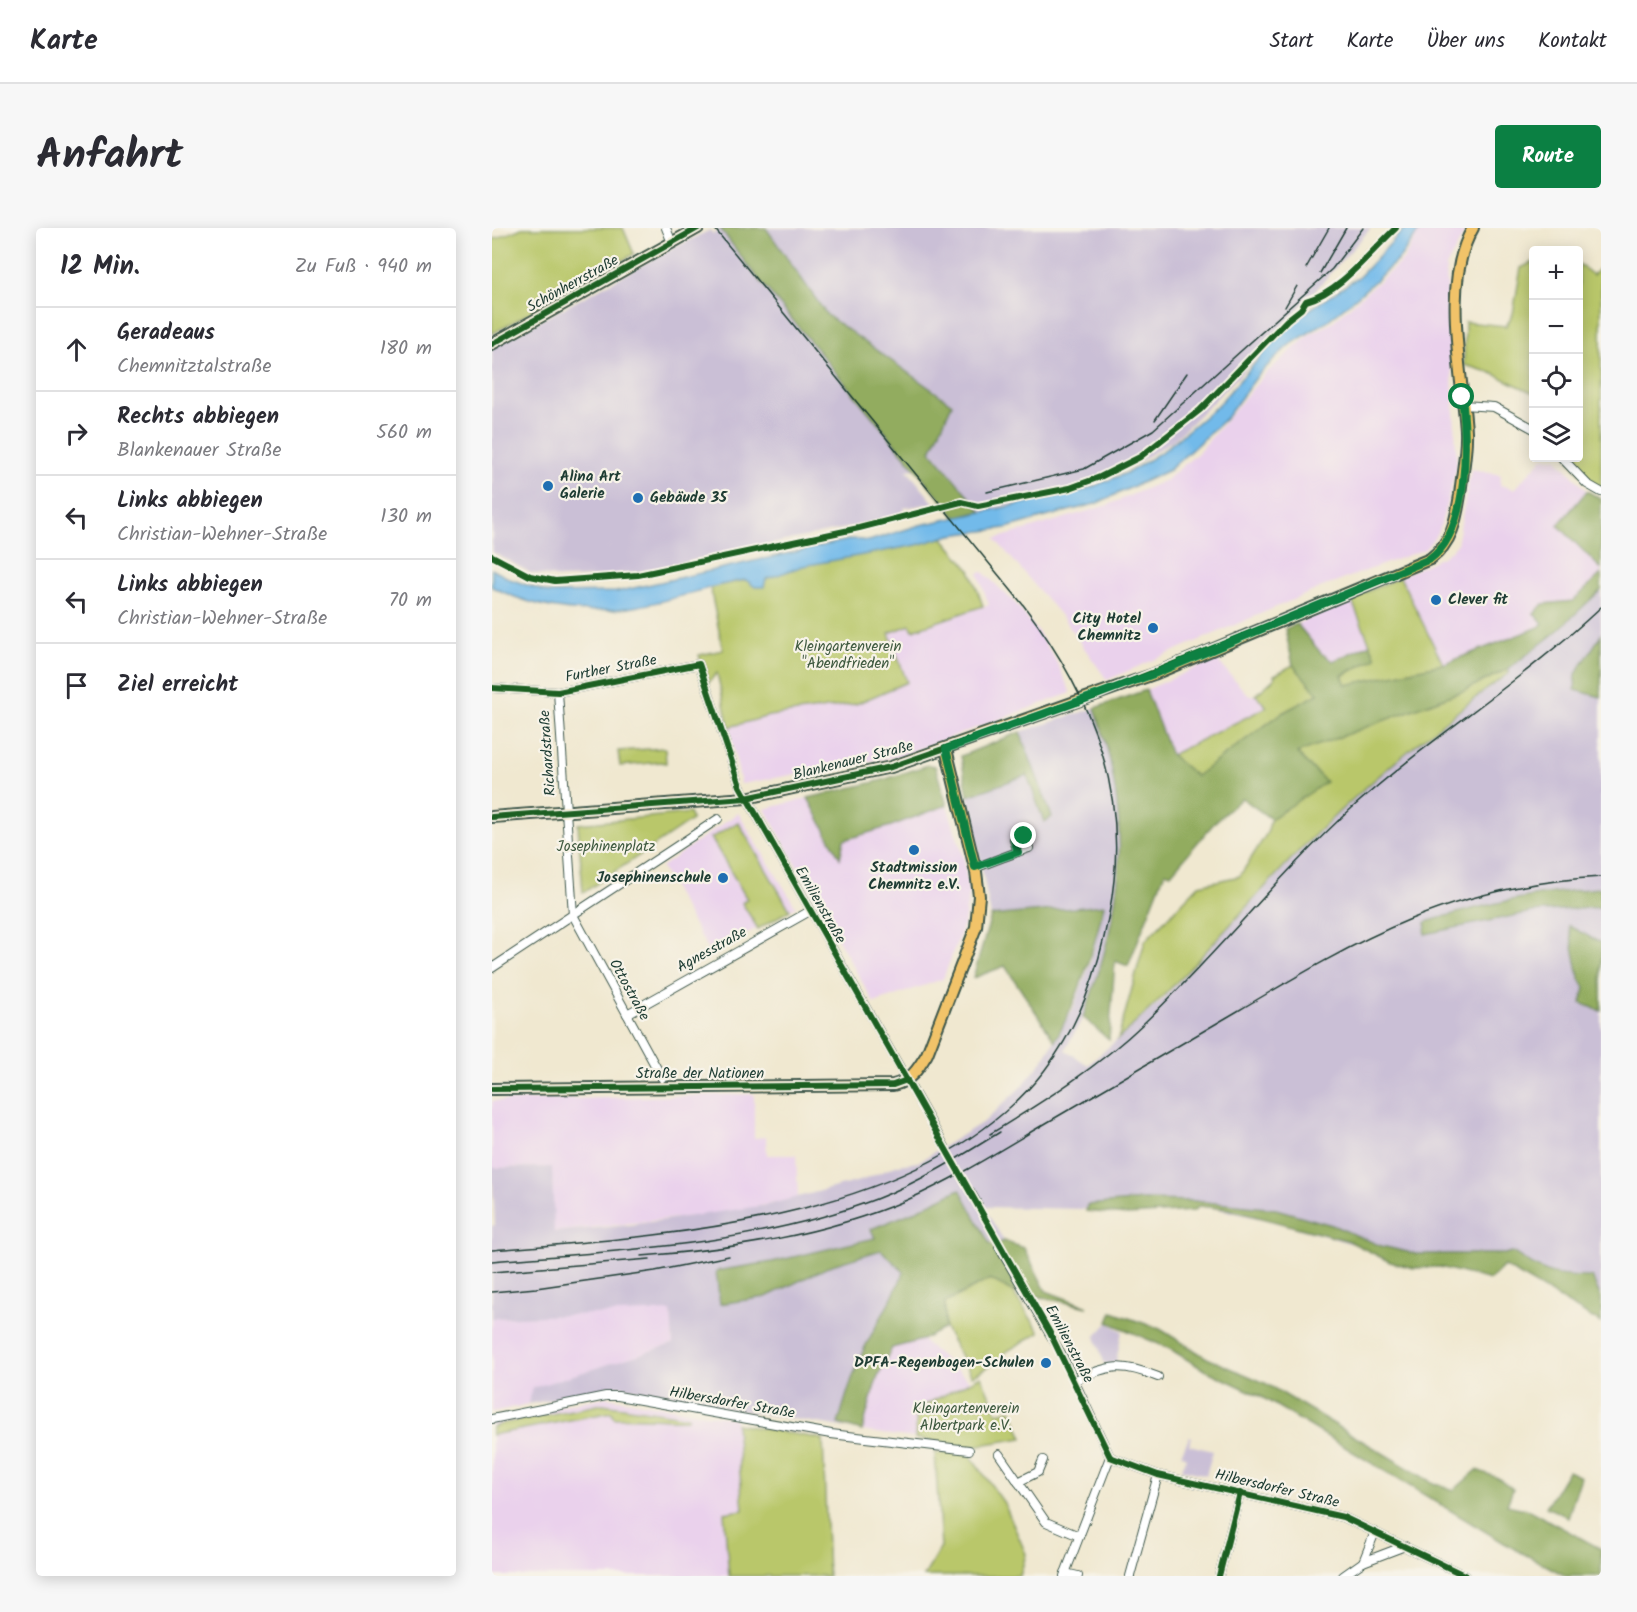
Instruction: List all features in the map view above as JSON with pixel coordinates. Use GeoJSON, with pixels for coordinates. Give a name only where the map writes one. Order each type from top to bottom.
{"type":"FeatureCollection","features":[{"type":"Feature","properties":{"kind":"main road","name":"Schönherrstraße"},"geometry":{"type":"LineString","coordinates":[[492,344],[698,228]]}},
{"type":"Feature","properties":{"kind":"main road"},"geometry":{"type":"LineString","coordinates":[[1463,405],[1457,276],[1460,255],[1473,228]]}},
{"type":"Feature","properties":{"kind":"main road","name":"Blankenauer Straße"},"geometry":{"type":"LineString","coordinates":[[492,817],[746,798],[891,767],[1154,674],[1430,559],[1449,540],[1455,521],[1466,440],[1463,405]]}},
{"type":"Feature","properties":{"kind":"main road"},"geometry":{"type":"LineString","coordinates":[[907,1080],[919,1068],[927,1054],[976,927],[978,896],[975,867],[946,749]]}},
{"type":"Feature","properties":{"kind":"main road","name":"Straße der Nationen"},"geometry":{"type":"LineString","coordinates":[[492,1089],[860,1086],[893,1085],[907,1080]]}},
{"type":"Feature","properties":{"kind":"street"},"geometry":{"type":"LineString","coordinates":[[666,228],[672,243]]}},
{"type":"Feature","properties":{"kind":"street"},"geometry":{"type":"LineString","coordinates":[[1463,405],[1494,407],[1529,427]]}},
{"type":"Feature","properties":{"kind":"street"},"geometry":{"type":"LineString","coordinates":[[1566,462],[1587,484],[1601,492]]}},
{"type":"Feature","properties":{"kind":"street","name":"Further Straße"},"geometry":{"type":"LineString","coordinates":[[492,688],[558,692],[699,663]]}},
{"type":"Feature","properties":{"kind":"street","name":"Emilienstraße"},"geometry":{"type":"LineString","coordinates":[[699,663],[736,776],[746,798],[945,1147]]}},
{"type":"Feature","properties":{"kind":"street","name":"Richardstraße"},"geometry":{"type":"LineString","coordinates":[[558,692],[565,812]]}},
{"type":"Feature","properties":{"kind":"street"},"geometry":{"type":"LineString","coordinates":[[565,812],[573,915]]}},
{"type":"Feature","properties":{"kind":"street"},"geometry":{"type":"LineString","coordinates":[[492,968],[718,819]]}},
{"type":"Feature","properties":{"kind":"street"},"geometry":{"type":"LineString","coordinates":[[975,867],[1018,852]]}},
{"type":"Feature","properties":{"kind":"street","name":"Agnesstraße"},"geometry":{"type":"LineString","coordinates":[[627,1014],[810,911]]}},
{"type":"Feature","properties":{"kind":"street","name":"Ottostraße"},"geometry":{"type":"LineString","coordinates":[[573,915],[662,1078]]}},
{"type":"Feature","properties":{"kind":"street"},"geometry":{"type":"LineString","coordinates":[[970,1191],[978,1206]]}},
{"type":"Feature","properties":{"kind":"street","name":"Emilienstraße"},"geometry":{"type":"LineString","coordinates":[[999,1247],[1075,1380],[1110,1456]]}},
{"type":"Feature","properties":{"kind":"street","name":"Emilienstraße"},"geometry":{"type":"LineString","coordinates":[[1075,1380],[1116,1365],[1133,1367],[1158,1377]]}},
{"type":"Feature","properties":{"kind":"street","name":"Hilbersdorfer Straße"},"geometry":{"type":"LineString","coordinates":[[492,1419],[606,1396],[618,1396],[831,1434],[969,1450]]}},
{"type":"Feature","properties":{"kind":"street"},"geometry":{"type":"LineString","coordinates":[[999,1454],[1046,1522],[1079,1536]]}},
{"type":"Feature","properties":{"kind":"street"},"geometry":{"type":"LineString","coordinates":[[1078,1576],[1064,1574],[1110,1456]]}},
{"type":"Feature","properties":{"kind":"street","name":"Hilbersdorfer Straße"},"geometry":{"type":"LineString","coordinates":[[1110,1456],[1158,1475],[1343,1517],[1466,1576]]}},
{"type":"Feature","properties":{"kind":"street"},"geometry":{"type":"LineString","coordinates":[[1018,1482],[1038,1472],[1043,1460]]}},
{"type":"Feature","properties":{"kind":"street"},"geometry":{"type":"LineString","coordinates":[[1130,1576],[1158,1475]]}},
{"type":"Feature","properties":{"kind":"street"},"geometry":{"type":"LineString","coordinates":[[1220,1576],[1240,1493]]}},
{"type":"Feature","properties":{"kind":"street"},"geometry":{"type":"LineString","coordinates":[[1363,1562],[1375,1532]]}},
{"type":"Feature","properties":{"kind":"street"},"geometry":{"type":"LineString","coordinates":[[1342,1576],[1363,1562],[1405,1546]]}},
{"type":"Feature","properties":{"kind":"shaded area"},"geometry":{"type":"Polygon","coordinates":[[[721,228],[748,266],[916,469],[907,470],[934,503],[904,508],[905,514],[856,526],[637,572],[597,577],[561,578],[531,573],[492,552],[492,347],[678,246],[710,230],[713,234],[721,228]]]}},
{"type":"Feature","properties":{"kind":"shaded area"},"geometry":{"type":"Polygon","coordinates":[[[766,228],[1371,228],[1238,377],[1175,439],[1144,459],[1089,486],[981,511],[931,450],[952,404],[827,315],[766,228]]]}},
{"type":"Feature","properties":{"kind":"shaded area"},"geometry":{"type":"Polygon","coordinates":[[[1421,228],[1467,228],[1446,267],[1457,466],[1439,531],[1425,549],[1325,586],[1107,680],[1063,618],[995,539],[1108,505],[1166,480],[1199,452],[1264,375],[1310,334],[1331,323],[1403,260],[1421,228]]]}},
{"type":"Feature","properties":{"kind":"shaded area"},"geometry":{"type":"Polygon","coordinates":[[[1539,462],[1560,462],[1587,491],[1558,525],[1601,569],[1601,574],[1573,601],[1543,604],[1543,623],[1539,626],[1443,664],[1400,577],[1444,556],[1457,545],[1471,469],[1501,475],[1500,485],[1514,489],[1539,462]]]}},
{"type":"Feature","properties":{"kind":"shaded area"},"geometry":{"type":"Polygon","coordinates":[[[983,572],[1016,604],[1038,632],[1055,659],[1071,693],[899,756],[741,784],[729,727],[769,716],[855,704],[907,682],[888,633],[911,625],[913,630],[989,605],[978,573],[983,572]]]}},
{"type":"Feature","properties":{"kind":"shaded area"},"geometry":{"type":"Polygon","coordinates":[[[1601,590],[1601,1311],[1512,1264],[1385,1253],[1275,1222],[1199,1205],[1143,1200],[1087,1205],[1086,1209],[987,1207],[985,1209],[1004,1241],[990,1242],[991,1246],[905,1306],[854,1429],[702,1404],[619,1386],[529,1404],[532,1388],[673,1344],[671,1311],[492,1318],[492,1226],[495,1225],[492,1168],[552,1167],[554,1232],[630,1225],[767,1205],[863,1180],[898,1165],[918,1162],[985,1121],[1022,1086],[1042,1062],[1073,1009],[1091,961],[1104,905],[991,916],[968,796],[1027,775],[1043,822],[1052,817],[1020,732],[1095,708],[1111,762],[1119,801],[1121,836],[1115,904],[1103,965],[1083,1017],[1065,1050],[1088,1065],[1160,1002],[1299,852],[1360,792],[1438,726],[1510,673],[1508,669],[1555,633],[1601,590]]]}},
{"type":"Feature","properties":{"kind":"shaded area"},"geometry":{"type":"Polygon","coordinates":[[[1351,599],[1370,644],[1333,661],[1321,653],[1297,624],[1351,599]]]}},
{"type":"Feature","properties":{"kind":"shaded area"},"geometry":{"type":"Polygon","coordinates":[[[1216,659],[1249,696],[1256,695],[1267,707],[1171,755],[1146,690],[1216,659]]]}},
{"type":"Feature","properties":{"kind":"shaded area"},"geometry":{"type":"Polygon","coordinates":[[[808,798],[840,857],[844,840],[891,826],[947,805],[964,859],[969,893],[964,924],[943,979],[874,1003],[765,809],[808,798]]]}},
{"type":"Feature","properties":{"kind":"shaded area","name":"Josephinenschule"},"geometry":{"type":"Polygon","coordinates":[[[738,813],[796,907],[710,953],[661,867],[738,813]]]}},
{"type":"Feature","properties":{"kind":"shaded area"},"geometry":{"type":"Polygon","coordinates":[[[754,1094],[754,1138],[766,1137],[767,1155],[796,1155],[798,1198],[736,1211],[553,1232],[552,1167],[492,1168],[492,1101],[754,1094]]]}},
{"type":"Feature","properties":{"kind":"shaded area"},"geometry":{"type":"Polygon","coordinates":[[[671,1310],[673,1344],[533,1388],[529,1404],[492,1412],[492,1318],[671,1310]]]}},
{"type":"Feature","properties":{"kind":"shaded area"},"geometry":{"type":"Polygon","coordinates":[[[1108,1323],[1122,1331],[1116,1362],[1105,1365],[1095,1337],[1108,1323]]]}},
{"type":"Feature","properties":{"kind":"shaded area"},"geometry":{"type":"Polygon","coordinates":[[[922,1340],[970,1381],[917,1409],[915,1438],[862,1431],[877,1378],[892,1348],[922,1340]]]}},
{"type":"Feature","properties":{"kind":"shaded area"},"geometry":{"type":"Polygon","coordinates":[[[606,1397],[735,1419],[743,1510],[724,1514],[729,1576],[492,1576],[492,1419],[606,1397]]]}},
{"type":"Feature","properties":{"kind":"shaded area"},"geometry":{"type":"Polygon","coordinates":[[[1190,1436],[1192,1437],[1189,1445],[1213,1451],[1206,1475],[1182,1469],[1186,1457],[1181,1454],[1190,1436]]]}},
{"type":"Feature","properties":{"kind":"green space"},"geometry":{"type":"Polygon","coordinates":[[[522,228],[623,228],[634,254],[492,334],[492,240],[522,228]]]}},
{"type":"Feature","properties":{"kind":"green space"},"geometry":{"type":"Polygon","coordinates":[[[720,228],[766,228],[827,315],[952,404],[931,451],[981,511],[956,518],[748,266],[720,228]]]}},
{"type":"Feature","properties":{"kind":"green space"},"geometry":{"type":"Polygon","coordinates":[[[1529,264],[1529,391],[1492,373],[1464,365],[1465,322],[1506,326],[1513,314],[1521,268],[1529,264]]]}},
{"type":"Feature","properties":{"kind":"green space"},"geometry":{"type":"Polygon","coordinates":[[[1601,266],[1601,490],[1581,474],[1571,462],[1583,462],[1583,267],[1593,275],[1601,266]]]}},
{"type":"Feature","properties":{"kind":"green space"},"geometry":{"type":"Polygon","coordinates":[[[1587,491],[1601,499],[1601,569],[1558,525],[1587,491]]]}},
{"type":"Feature","properties":{"kind":"green space","name":"Kleingartenverein \"Abendfrieden\""},"geometry":{"type":"Polygon","coordinates":[[[942,537],[970,570],[983,606],[913,630],[910,625],[889,633],[907,682],[856,704],[769,716],[729,727],[717,673],[708,683],[699,655],[723,650],[710,587],[746,580],[755,586],[771,576],[817,561],[942,537]]]}},
{"type":"Feature","properties":{"kind":"green space"},"geometry":{"type":"Polygon","coordinates":[[[1601,574],[1601,590],[1555,633],[1508,669],[1465,690],[1297,753],[1326,782],[1271,819],[1242,798],[1215,822],[1171,874],[1165,872],[1128,966],[1115,961],[1109,1040],[1083,1017],[1108,939],[1119,863],[1119,826],[1115,788],[1107,748],[1095,708],[1146,690],[1171,755],[1196,776],[1282,713],[1318,694],[1293,665],[1285,629],[1297,624],[1321,653],[1333,661],[1370,644],[1376,658],[1342,675],[1346,685],[1443,664],[1539,627],[1543,623],[1534,614],[1543,604],[1573,601],[1601,574]]]}},
{"type":"Feature","properties":{"kind":"green space"},"geometry":{"type":"Polygon","coordinates":[[[1400,577],[1443,664],[1346,685],[1342,676],[1376,658],[1351,599],[1400,577]]]}},
{"type":"Feature","properties":{"kind":"green space"},"geometry":{"type":"Polygon","coordinates":[[[1601,635],[1601,697],[1575,690],[1576,674],[1601,635]]]}},
{"type":"Feature","properties":{"kind":"green space"},"geometry":{"type":"Polygon","coordinates":[[[1293,665],[1319,694],[1282,713],[1196,776],[1171,755],[1267,707],[1256,695],[1275,678],[1274,675],[1293,665]]]}},
{"type":"Feature","properties":{"kind":"green space"},"geometry":{"type":"Polygon","coordinates":[[[1508,669],[1510,672],[1454,714],[1348,803],[1276,875],[1188,971],[1118,1039],[1145,941],[1199,885],[1240,876],[1267,833],[1271,819],[1325,782],[1296,753],[1465,690],[1508,669]]]}},
{"type":"Feature","properties":{"kind":"green space"},"geometry":{"type":"Polygon","coordinates":[[[1020,732],[1052,817],[1044,822],[1027,775],[968,796],[961,756],[1020,732]]]}},
{"type":"Feature","properties":{"kind":"green space"},"geometry":{"type":"Polygon","coordinates":[[[665,748],[666,763],[620,766],[618,751],[665,748]]]}},
{"type":"Feature","properties":{"kind":"green space"},"geometry":{"type":"Polygon","coordinates":[[[928,765],[935,766],[947,805],[891,826],[844,840],[840,858],[808,798],[883,780],[928,765]]]}},
{"type":"Feature","properties":{"kind":"green space","name":"Josephinenplatz"},"geometry":{"type":"Polygon","coordinates":[[[689,813],[692,820],[583,893],[578,824],[689,813]]]}},
{"type":"Feature","properties":{"kind":"green space"},"geometry":{"type":"Polygon","coordinates":[[[738,822],[790,910],[758,929],[742,903],[747,899],[711,838],[738,822]]]}},
{"type":"Feature","properties":{"kind":"green space"},"geometry":{"type":"Polygon","coordinates":[[[1601,888],[1601,907],[1532,912],[1425,934],[1426,922],[1471,909],[1534,896],[1601,888]]]}},
{"type":"Feature","properties":{"kind":"green space"},"geometry":{"type":"Polygon","coordinates":[[[1104,905],[1084,974],[1055,1041],[1005,966],[973,978],[991,916],[1104,905]]]}},
{"type":"Feature","properties":{"kind":"green space"},"geometry":{"type":"Polygon","coordinates":[[[1569,926],[1601,943],[1601,1011],[1581,1003],[1585,988],[1579,977],[1569,926]]]}},
{"type":"Feature","properties":{"kind":"green space"},"geometry":{"type":"Polygon","coordinates":[[[960,1189],[991,1246],[1004,1241],[1024,1248],[1046,1291],[1088,1307],[1012,1291],[990,1279],[945,1302],[945,1328],[922,1340],[892,1348],[877,1378],[862,1431],[838,1424],[860,1358],[904,1272],[881,1250],[832,1265],[766,1297],[720,1304],[716,1271],[772,1262],[875,1238],[871,1229],[911,1213],[960,1189]]]}},
{"type":"Feature","properties":{"kind":"green space"},"geometry":{"type":"Polygon","coordinates":[[[1143,1200],[1195,1201],[1276,1209],[1332,1225],[1381,1246],[1416,1254],[1505,1254],[1512,1252],[1549,1273],[1592,1277],[1601,1298],[1601,1323],[1504,1266],[1490,1280],[1440,1267],[1414,1268],[1390,1262],[1349,1241],[1227,1209],[1199,1206],[1194,1211],[1127,1215],[1086,1211],[1087,1205],[1143,1200]]]}},
{"type":"Feature","properties":{"kind":"green space"},"geometry":{"type":"Polygon","coordinates":[[[990,1279],[1012,1291],[1040,1332],[1004,1353],[1002,1359],[972,1376],[945,1328],[945,1303],[990,1279]]]}},
{"type":"Feature","properties":{"kind":"green space"},"geometry":{"type":"Polygon","coordinates":[[[1112,1312],[1160,1329],[1207,1358],[1265,1383],[1433,1483],[1454,1490],[1477,1470],[1498,1478],[1513,1489],[1507,1505],[1529,1510],[1601,1549],[1601,1576],[1566,1576],[1511,1547],[1260,1396],[1201,1368],[1170,1349],[1108,1322],[1112,1312]]]}},
{"type":"Feature","properties":{"kind":"green space","name":"Kleingartenverein Albertpark e.V."},"geometry":{"type":"Polygon","coordinates":[[[981,1376],[997,1413],[1011,1410],[1023,1438],[968,1447],[915,1438],[917,1409],[981,1376]]]}},
{"type":"Feature","properties":{"kind":"green space"},"geometry":{"type":"Polygon","coordinates":[[[603,1404],[689,1417],[687,1419],[614,1418],[612,1412],[492,1435],[492,1427],[504,1423],[603,1404]]]}},
{"type":"Feature","properties":{"kind":"green space"},"geometry":{"type":"Polygon","coordinates":[[[736,1424],[823,1439],[828,1576],[729,1576],[724,1513],[743,1510],[736,1424]]]}},
{"type":"Feature","properties":{"kind":"green space"},"geometry":{"type":"Polygon","coordinates":[[[968,1452],[1004,1503],[1026,1554],[1020,1576],[924,1576],[941,1547],[935,1453],[968,1452]]]}},
{"type":"Feature","properties":{"kind":"green space"},"geometry":{"type":"Polygon","coordinates":[[[1568,1471],[1581,1477],[1568,1517],[1546,1507],[1568,1471]]]}},
{"type":"Feature","properties":{"kind":"water"},"geometry":{"type":"Polygon","coordinates":[[[1405,228],[1421,228],[1400,258],[1327,321],[1288,346],[1258,375],[1226,418],[1169,470],[1095,504],[1006,528],[951,535],[917,545],[803,566],[766,579],[764,587],[755,587],[746,580],[620,609],[583,610],[546,606],[509,595],[492,587],[492,569],[510,579],[549,593],[616,592],[853,539],[869,541],[920,525],[1082,491],[1129,472],[1163,451],[1217,406],[1291,322],[1360,276],[1405,228]]]}},
{"type":"Feature","properties":{"kind":"tunnel"},"geometry":{"type":"LineString","coordinates":[[945,1147],[970,1191]]}},
{"type":"Feature","properties":{"kind":"tunnel"},"geometry":{"type":"LineString","coordinates":[[978,1205],[999,1247]]}},
{"type":"Feature","properties":{"kind":"railway"},"geometry":{"type":"LineString","coordinates":[[492,1250],[636,1237],[713,1227],[790,1212],[864,1190],[933,1160],[994,1121],[1044,1071],[1068,1035],[1086,997],[1105,935],[1115,871],[1115,830],[1111,790],[1088,713],[1070,677],[1049,641],[1024,606],[714,228]]}},
{"type":"Feature","properties":{"kind":"railway"},"geometry":{"type":"LineString","coordinates":[[1306,268],[1329,228]]}},
{"type":"Feature","properties":{"kind":"railway"},"geometry":{"type":"LineString","coordinates":[[1320,273],[1346,228]]}},
{"type":"Feature","properties":{"kind":"railway"},"geometry":{"type":"LineString","coordinates":[[987,492],[1084,469],[1153,430],[1332,269],[1363,228]]}},
{"type":"Feature","properties":{"kind":"railway"},"geometry":{"type":"LineString","coordinates":[[1285,307],[1297,286]]}},
{"type":"Feature","properties":{"kind":"railway"},"geometry":{"type":"LineString","coordinates":[[1155,420],[1187,373]]}},
{"type":"Feature","properties":{"kind":"railway"},"geometry":{"type":"LineString","coordinates":[[990,1134],[1070,1083],[1126,1039],[1171,997],[1299,859],[1353,807],[1414,756],[1541,659],[1601,607]]}},
{"type":"Feature","properties":{"kind":"railway"},"geometry":{"type":"LineString","coordinates":[[641,1256],[743,1245],[776,1239],[842,1223],[907,1200],[973,1166],[1281,985],[1367,939],[1409,920],[1498,891],[1547,882],[1601,877]]}},
{"type":"Feature","properties":{"kind":"railway"},"geometry":{"type":"LineString","coordinates":[[492,1261],[638,1249],[783,1227],[876,1199],[908,1185],[940,1169],[1000,1132]]}},
{"type":"Feature","properties":{"kind":"railway"},"geometry":{"type":"LineString","coordinates":[[492,1292],[655,1271],[729,1256]]}},
{"type":"Feature","properties":{"kind":"railway"},"geometry":{"type":"LineString","coordinates":[[492,1272],[650,1259]]}},
{"type":"Feature","properties":{"kind":"cycle path"},"geometry":{"type":"LineString","coordinates":[[492,344],[698,228]]}},
{"type":"Feature","properties":{"kind":"cycle path"},"geometry":{"type":"LineString","coordinates":[[492,556],[530,576],[555,581],[638,575],[859,528],[961,502],[978,506],[1070,488],[1100,477],[1140,457],[1200,410],[1287,320],[1301,309],[1306,301],[1319,296],[1343,280],[1396,228]]}},
{"type":"Feature","properties":{"kind":"cycle path"},"geometry":{"type":"LineString","coordinates":[[492,817],[746,798],[891,767],[1095,696],[1394,575]]}},
{"type":"Feature","properties":{"kind":"cycle path"},"geometry":{"type":"LineString","coordinates":[[492,688],[558,692],[699,664],[740,786],[1050,1333],[1110,1457],[1158,1475],[1343,1517],[1466,1576]]}},
{"type":"Feature","properties":{"kind":"cycle path"},"geometry":{"type":"LineString","coordinates":[[492,1089],[893,1085],[907,1080]]}},
{"type":"Feature","properties":{"kind":"cycle path"},"geometry":{"type":"LineString","coordinates":[[1219,1576],[1240,1493]]}},
{"type":"Feature","properties":{"kind":"place","name":"Alina Art Galerie"},"geometry":{"type":"Point","coordinates":[548,486]}},
{"type":"Feature","properties":{"kind":"place","name":"Gebäude 35"},"geometry":{"type":"Point","coordinates":[638,498]}},
{"type":"Feature","properties":{"kind":"place","name":"Clever fit"},"geometry":{"type":"Point","coordinates":[1436,600]}},
{"type":"Feature","properties":{"kind":"place","name":"City Hotel Chemnitz"},"geometry":{"type":"Point","coordinates":[1153,628]}},
{"type":"Feature","properties":{"kind":"place","name":"Stadtmission Chemnitz e.V."},"geometry":{"type":"Point","coordinates":[914,850]}},
{"type":"Feature","properties":{"kind":"place","name":"Josephinenschule"},"geometry":{"type":"Point","coordinates":[723,878]}},
{"type":"Feature","properties":{"kind":"place","name":"DPFA-Regenbogen-Schulen"},"geometry":{"type":"Point","coordinates":[1046,1363]}},
{"type":"Feature","properties":{"kind":"route"},"geometry":{"type":"LineString","coordinates":[[1024,836],[1014,840],[1018,852],[975,867],[963,826],[946,749],[1154,674],[1291,615],[1394,575],[1438,554],[1452,534],[1458,504],[1466,440],[1462,397]]}}]}
